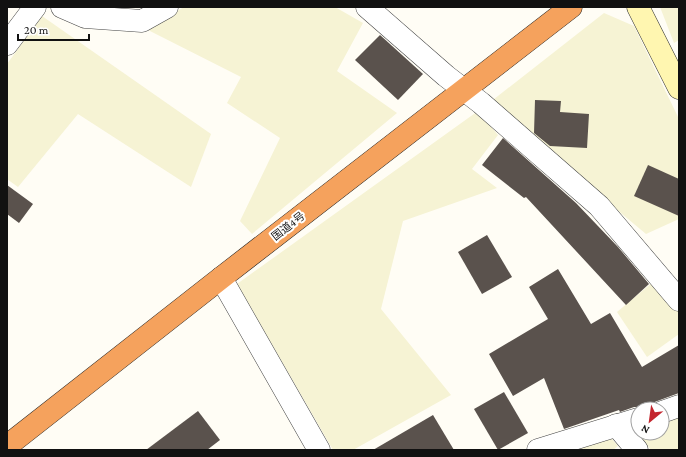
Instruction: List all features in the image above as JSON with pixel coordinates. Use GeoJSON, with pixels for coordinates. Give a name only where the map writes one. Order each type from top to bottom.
{"type":"FeatureCollection","features":[{"type":"Feature","properties":{"kind":"highway","name":"国道4号"},"geometry":{"type":"LineString","coordinates":[[7,446],[571,7]]}},
{"type":"Feature","properties":{"kind":"street"},"geometry":{"type":"LineString","coordinates":[[7,44],[35,7]]}},
{"type":"Feature","properties":{"kind":"street"},"geometry":{"type":"LineString","coordinates":[[62,7],[85,17],[142,21],[167,7]]}},
{"type":"Feature","properties":{"kind":"street"},"geometry":{"type":"LineString","coordinates":[[367,7],[463,90],[481,103],[599,206],[679,300]]}},
{"type":"Feature","properties":{"kind":"street"},"geometry":{"type":"LineString","coordinates":[[638,7],[679,88]]}},
{"type":"Feature","properties":{"kind":"street"},"geometry":{"type":"LineString","coordinates":[[221,278],[319,450]]}},
{"type":"Feature","properties":{"kind":"street"},"geometry":{"type":"LineString","coordinates":[[538,450],[630,421]]}},
{"type":"Feature","properties":{"kind":"street"},"geometry":{"type":"LineString","coordinates":[[616,425],[636,450]]}},
{"type":"Feature","properties":{"kind":"shaded area"},"geometry":{"type":"Polygon","coordinates":[[[184,7],[335,7],[363,23],[337,71],[397,113],[252,234],[240,221],[280,138],[227,103],[241,77],[146,29],[184,7]]]}},
{"type":"Feature","properties":{"kind":"shaded area"},"geometry":{"type":"Polygon","coordinates":[[[660,7],[679,7],[679,40],[674,43],[660,7]]]}},
{"type":"Feature","properties":{"kind":"shaded area"},"geometry":{"type":"Polygon","coordinates":[[[604,13],[634,26],[679,119],[679,219],[646,234],[489,103],[604,13]]]}},
{"type":"Feature","properties":{"kind":"shaded area"},"geometry":{"type":"Polygon","coordinates":[[[42,16],[211,134],[191,187],[78,114],[18,187],[7,179],[7,64],[42,16]]]}},
{"type":"Feature","properties":{"kind":"shaded area"},"geometry":{"type":"Polygon","coordinates":[[[478,111],[498,135],[472,169],[497,188],[403,221],[381,309],[451,395],[353,450],[333,450],[237,284],[478,111]]]}},
{"type":"Feature","properties":{"kind":"shaded area"},"geometry":{"type":"Polygon","coordinates":[[[659,277],[679,300],[679,334],[647,357],[617,312],[659,277]]]}},
{"type":"Feature","properties":{"kind":"shaded area"},"geometry":{"type":"Polygon","coordinates":[[[679,416],[679,450],[651,450],[644,441],[670,441],[670,419],[679,416]]]}},
{"type":"Feature","properties":{"kind":"shaded area"},"geometry":{"type":"Polygon","coordinates":[[[610,437],[618,446],[613,450],[570,450],[610,437]]]}},
{"type":"Feature","properties":{"kind":"building"},"geometry":{"type":"Polygon","coordinates":[[[380,35],[423,74],[398,100],[355,60],[380,35]]]}},
{"type":"Feature","properties":{"kind":"building"},"geometry":{"type":"Polygon","coordinates":[[[535,100],[561,101],[560,112],[589,114],[587,148],[550,146],[534,133],[535,100]]]}},
{"type":"Feature","properties":{"kind":"building"},"geometry":{"type":"Polygon","coordinates":[[[503,138],[576,203],[618,247],[649,284],[626,305],[526,197],[524,198],[482,165],[503,138]]]}},
{"type":"Feature","properties":{"kind":"building"},"geometry":{"type":"Polygon","coordinates":[[[648,165],[679,179],[679,216],[634,196],[648,165]]]}},
{"type":"Feature","properties":{"kind":"building"},"geometry":{"type":"Polygon","coordinates":[[[7,185],[33,204],[19,223],[7,214],[7,185]]]}},
{"type":"Feature","properties":{"kind":"building"},"geometry":{"type":"Polygon","coordinates":[[[487,235],[512,277],[482,294],[458,252],[487,235]]]}},
{"type":"Feature","properties":{"kind":"building"},"geometry":{"type":"Polygon","coordinates":[[[558,269],[591,324],[610,313],[642,367],[679,345],[679,393],[657,401],[630,401],[630,408],[620,412],[619,410],[564,429],[544,378],[513,396],[489,354],[548,319],[529,287],[558,269]]]}},
{"type":"Feature","properties":{"kind":"building"},"geometry":{"type":"Polygon","coordinates":[[[504,392],[528,433],[498,450],[474,409],[504,392]]]}},
{"type":"Feature","properties":{"kind":"building"},"geometry":{"type":"Polygon","coordinates":[[[198,411],[220,440],[207,450],[146,450],[198,411]]]}},
{"type":"Feature","properties":{"kind":"building"},"geometry":{"type":"Polygon","coordinates":[[[433,415],[454,450],[373,450],[433,415]]]}}]}
